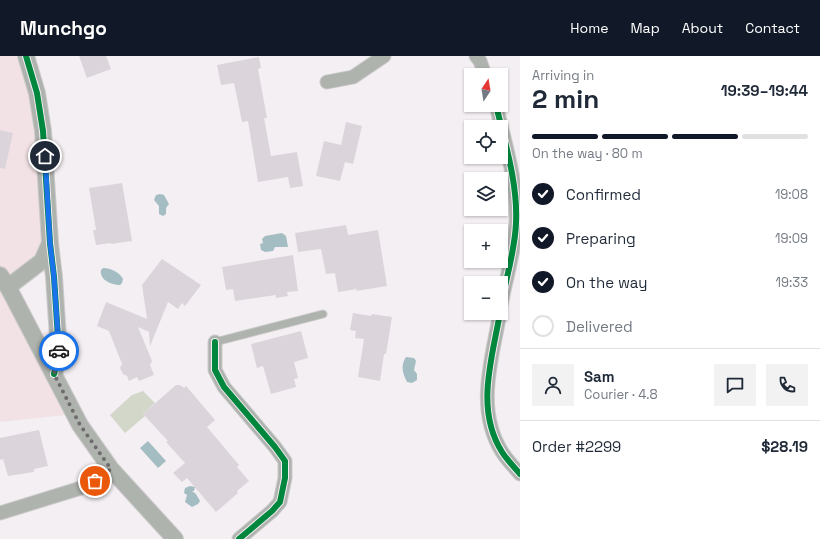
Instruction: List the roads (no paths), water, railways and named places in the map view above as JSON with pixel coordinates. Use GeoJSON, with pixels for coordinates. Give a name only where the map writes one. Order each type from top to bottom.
{"type":"FeatureCollection","features":[{"type":"Feature","properties":{"kind":"street"},"geometry":{"type":"LineString","coordinates":[[26,56],[37,93],[43,131],[59,353],[54,374]]}},
{"type":"Feature","properties":{"kind":"street"},"geometry":{"type":"LineString","coordinates":[[326,82],[353,76],[384,56]]}},
{"type":"Feature","properties":{"kind":"street"},"geometry":{"type":"LineString","coordinates":[[476,56],[482,68]]}},
{"type":"Feature","properties":{"kind":"street"},"geometry":{"type":"LineString","coordinates":[[498,112],[514,186],[516,256],[508,282]]}},
{"type":"Feature","properties":{"kind":"street"},"geometry":{"type":"LineString","coordinates":[[50,243],[42,261],[3,285],[54,374],[80,425],[111,469],[175,539]]}},
{"type":"Feature","properties":{"kind":"street"},"geometry":{"type":"LineString","coordinates":[[499,320],[489,371],[487,394],[488,415],[494,436],[502,453],[520,474]]}},
{"type":"Feature","properties":{"kind":"street"},"geometry":{"type":"LineString","coordinates":[[215,342],[215,370],[224,387],[285,461],[285,478],[280,502],[272,511],[239,539]]}},
{"type":"Feature","properties":{"kind":"street"},"geometry":{"type":"LineString","coordinates":[[0,513],[81,488],[95,481],[111,469]]}},
{"type":"Feature","properties":{"kind":"lane"},"geometry":{"type":"LineString","coordinates":[[215,342],[323,314]]}},
{"type":"Feature","properties":{"kind":"water"},"geometry":{"type":"Polygon","coordinates":[[[156,195],[164,195],[169,204],[166,208],[166,214],[163,216],[159,214],[159,206],[154,200],[156,195]]]}},
{"type":"Feature","properties":{"kind":"water"},"geometry":{"type":"Polygon","coordinates":[[[282,233],[286,236],[288,247],[275,247],[273,251],[265,252],[261,250],[260,244],[263,243],[262,239],[265,236],[282,233]]]}},
{"type":"Feature","properties":{"kind":"water"},"geometry":{"type":"Polygon","coordinates":[[[103,268],[117,272],[123,279],[122,283],[120,285],[113,284],[104,279],[101,274],[101,270],[103,268]]]}},
{"type":"Feature","properties":{"kind":"water"},"geometry":{"type":"Polygon","coordinates":[[[406,357],[414,358],[416,361],[414,370],[417,374],[417,380],[412,383],[407,382],[403,373],[403,364],[406,357]]]}},
{"type":"Feature","properties":{"kind":"water"},"geometry":{"type":"Polygon","coordinates":[[[148,441],[166,461],[158,468],[140,448],[148,441]]]}},
{"type":"Feature","properties":{"kind":"water"},"geometry":{"type":"Polygon","coordinates":[[[190,486],[195,487],[194,491],[192,491],[196,494],[200,501],[192,507],[185,502],[187,495],[184,493],[185,488],[190,486]]]}}]}
